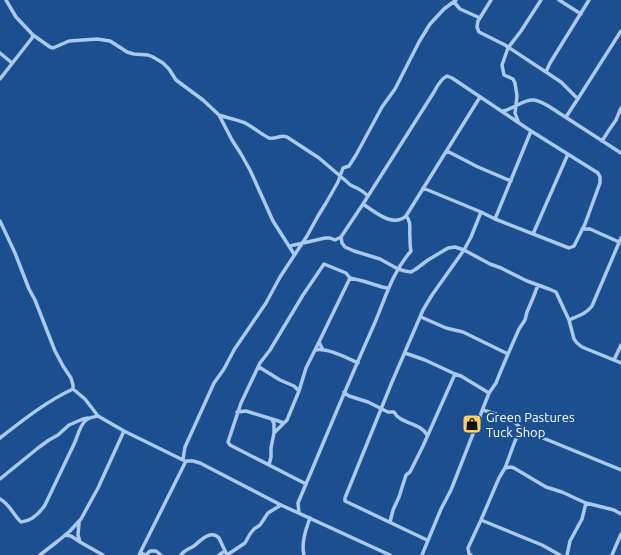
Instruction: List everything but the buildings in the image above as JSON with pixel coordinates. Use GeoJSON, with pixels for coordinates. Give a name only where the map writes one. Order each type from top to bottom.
{"type":"FeatureCollection","features":[{"type":"Feature","properties":{"kind":"street"},"geometry":{"type":"LineString","coordinates":[[6,0],[16,17],[33,35],[50,47],[53,48],[69,41],[97,39],[110,40],[131,53],[153,57],[163,63],[176,80],[203,100],[219,115],[250,170],[273,221],[294,254]]}},
{"type":"Feature","properties":{"kind":"street"},"geometry":{"type":"LineString","coordinates":[[491,0],[476,27],[479,32],[495,39],[561,82],[578,99]]}},
{"type":"Feature","properties":{"kind":"street"},"geometry":{"type":"LineString","coordinates":[[518,122],[515,113],[515,83],[513,79],[504,75],[502,68],[503,62],[508,48],[541,0]]}},
{"type":"Feature","properties":{"kind":"street"},"geometry":{"type":"LineString","coordinates":[[559,0],[581,14]]}},
{"type":"Feature","properties":{"kind":"street"},"geometry":{"type":"LineString","coordinates":[[546,72],[589,0]]}},
{"type":"Feature","properties":{"kind":"street"},"geometry":{"type":"LineString","coordinates":[[161,555],[156,551],[150,551],[146,555],[140,554],[184,460],[184,448],[214,383],[224,369],[234,350],[266,303],[300,244],[307,236],[326,203],[343,168],[349,166],[356,155],[382,107],[395,89],[430,24],[444,9],[455,1],[460,9],[480,18]]}},
{"type":"Feature","properties":{"kind":"street"},"geometry":{"type":"LineString","coordinates":[[566,117],[618,39],[621,31]]}},
{"type":"Feature","properties":{"kind":"street"},"geometry":{"type":"LineString","coordinates":[[0,79],[33,35]]}},
{"type":"Feature","properties":{"kind":"street"},"geometry":{"type":"LineString","coordinates":[[512,43],[512,48],[514,51]]}},
{"type":"Feature","properties":{"kind":"street"},"geometry":{"type":"LineString","coordinates":[[0,54],[12,63]]}},
{"type":"Feature","properties":{"kind":"street"},"geometry":{"type":"LineString","coordinates":[[335,240],[341,237],[434,92],[447,76],[598,173],[600,177],[600,183],[582,229],[574,246],[568,248],[423,188]]}},
{"type":"Feature","properties":{"kind":"street"},"geometry":{"type":"LineString","coordinates":[[363,204],[387,219],[395,221],[406,216],[480,97]]}},
{"type":"Feature","properties":{"kind":"street"},"geometry":{"type":"LineString","coordinates":[[503,111],[526,101],[535,100],[566,117],[621,154]]}},
{"type":"Feature","properties":{"kind":"street"},"geometry":{"type":"LineString","coordinates":[[602,141],[616,120],[621,108]]}},
{"type":"Feature","properties":{"kind":"street"},"geometry":{"type":"LineString","coordinates":[[219,115],[248,124],[251,128],[269,138],[274,139],[284,135],[288,137],[319,158],[349,185],[359,189],[368,196]]}},
{"type":"Feature","properties":{"kind":"street"},"geometry":{"type":"LineString","coordinates":[[616,120],[621,123]]}},
{"type":"Feature","properties":{"kind":"street"},"geometry":{"type":"LineString","coordinates":[[495,219],[531,131]]}},
{"type":"Feature","properties":{"kind":"street"},"geometry":{"type":"LineString","coordinates":[[447,151],[478,167],[511,180]]}},
{"type":"Feature","properties":{"kind":"street"},"geometry":{"type":"LineString","coordinates":[[533,234],[568,154]]}},
{"type":"Feature","properties":{"kind":"street"},"geometry":{"type":"LineString","coordinates":[[427,540],[345,501],[345,498],[392,382],[421,317],[432,295],[464,250],[481,212]]}},
{"type":"Feature","properties":{"kind":"street"},"geometry":{"type":"LineString","coordinates":[[299,513],[298,503],[344,392],[379,313],[388,288],[403,259],[411,251],[409,219],[406,216]]}},
{"type":"Feature","properties":{"kind":"street"},"geometry":{"type":"LineString","coordinates":[[0,221],[15,253],[29,289],[38,306],[55,351],[71,378],[73,389],[85,399],[98,416],[124,432],[159,449],[184,460],[200,463],[281,505],[390,555]]}},
{"type":"Feature","properties":{"kind":"street"},"geometry":{"type":"LineString","coordinates":[[582,229],[590,229],[619,242]]}},
{"type":"Feature","properties":{"kind":"street"},"geometry":{"type":"LineString","coordinates":[[341,237],[344,247],[380,259],[398,269],[411,272],[448,248],[455,247],[464,250],[490,264],[556,292],[569,320],[574,339],[577,343],[621,363]]}},
{"type":"Feature","properties":{"kind":"street"},"geometry":{"type":"LineString","coordinates":[[290,246],[325,238],[330,238],[342,243]]}},
{"type":"Feature","properties":{"kind":"street"},"geometry":{"type":"LineString","coordinates":[[569,320],[585,313],[592,306],[621,238]]}},
{"type":"Feature","properties":{"kind":"street"},"geometry":{"type":"LineString","coordinates":[[306,484],[230,445],[228,442],[237,412],[260,363],[270,350],[324,264],[346,272],[350,278],[388,288]]}},
{"type":"Feature","properties":{"kind":"street"},"geometry":{"type":"LineString","coordinates":[[274,433],[287,420],[299,391],[306,368],[350,278]]}},
{"type":"Feature","properties":{"kind":"street"},"geometry":{"type":"LineString","coordinates":[[422,555],[427,540],[451,490],[489,393],[496,383],[519,329],[526,320],[527,312],[538,285]]}},
{"type":"Feature","properties":{"kind":"street"},"geometry":{"type":"LineString","coordinates":[[421,317],[446,328],[463,332],[508,354]]}},
{"type":"Feature","properties":{"kind":"street"},"geometry":{"type":"LineString","coordinates":[[319,342],[323,350]]}},
{"type":"Feature","properties":{"kind":"street"},"geometry":{"type":"LineString","coordinates":[[614,360],[621,344]]}},
{"type":"Feature","properties":{"kind":"street"},"geometry":{"type":"LineString","coordinates":[[315,350],[323,350],[358,363]]}},
{"type":"Feature","properties":{"kind":"street"},"geometry":{"type":"LineString","coordinates":[[405,353],[461,376],[489,393]]}},
{"type":"Feature","properties":{"kind":"street"},"geometry":{"type":"LineString","coordinates":[[259,367],[280,380],[294,386],[299,391]]}},
{"type":"Feature","properties":{"kind":"street"},"geometry":{"type":"LineString","coordinates":[[390,522],[393,510],[402,491],[404,479],[413,467],[455,374]]}},
{"type":"Feature","properties":{"kind":"street"},"geometry":{"type":"LineString","coordinates":[[0,438],[60,395],[73,389]]}},
{"type":"Feature","properties":{"kind":"street"},"geometry":{"type":"LineString","coordinates":[[344,392],[349,396],[368,402],[381,410],[394,412],[395,415],[400,418],[422,428],[427,435]]}},
{"type":"Feature","properties":{"kind":"street"},"geometry":{"type":"LineString","coordinates":[[240,405],[244,411]]}},
{"type":"Feature","properties":{"kind":"street"},"geometry":{"type":"LineString","coordinates":[[483,410],[515,422],[521,429],[621,470]]}},
{"type":"Feature","properties":{"kind":"street"},"geometry":{"type":"LineString","coordinates":[[237,412],[244,411],[284,422]]}},
{"type":"Feature","properties":{"kind":"street"},"geometry":{"type":"LineString","coordinates":[[0,479],[38,448],[70,425],[83,419],[98,416]]}},
{"type":"Feature","properties":{"kind":"street"},"geometry":{"type":"LineString","coordinates":[[0,499],[8,505],[20,522],[26,522],[39,513],[45,505],[81,428],[85,421],[90,418]]}},
{"type":"Feature","properties":{"kind":"street"},"geometry":{"type":"LineString","coordinates":[[269,465],[274,433],[274,424],[272,419]]}},
{"type":"Feature","properties":{"kind":"street"},"geometry":{"type":"LineString","coordinates":[[471,555],[467,550],[499,478],[505,468],[521,429]]}},
{"type":"Feature","properties":{"kind":"street"},"geometry":{"type":"LineString","coordinates":[[40,555],[79,522],[98,488],[124,432]]}},
{"type":"Feature","properties":{"kind":"street"},"geometry":{"type":"LineString","coordinates":[[175,455],[184,448]]}},
{"type":"Feature","properties":{"kind":"street"},"geometry":{"type":"LineString","coordinates":[[505,468],[511,467],[546,487],[562,492],[586,503],[614,510],[621,514]]}},
{"type":"Feature","properties":{"kind":"street"},"geometry":{"type":"LineString","coordinates":[[288,508],[298,503]]}},
{"type":"Feature","properties":{"kind":"street"},"geometry":{"type":"LineString","coordinates":[[567,555],[570,541],[582,519],[586,503]]}},
{"type":"Feature","properties":{"kind":"street"},"geometry":{"type":"LineString","coordinates":[[181,555],[199,541],[214,534],[217,535],[227,555],[245,543],[254,528],[260,525],[268,513],[281,505]]}},
{"type":"Feature","properties":{"kind":"street"},"geometry":{"type":"LineString","coordinates":[[304,555],[303,544],[310,518]]}},
{"type":"Feature","properties":{"kind":"street"},"geometry":{"type":"LineString","coordinates":[[481,520],[542,545],[560,555]]}},
{"type":"Feature","properties":{"kind":"street"},"geometry":{"type":"LineString","coordinates":[[79,522],[78,535],[80,542]]}},
{"type":"Feature","properties":{"kind":"street"},"geometry":{"type":"LineString","coordinates":[[612,555],[621,534]]}},
{"type":"Feature","properties":{"kind":"street"},"geometry":{"type":"LineString","coordinates":[[65,535],[71,536],[103,555]]}},
{"type":"Feature","properties":{"kind":"street"},"geometry":{"type":"LineString","coordinates":[[219,555],[225,551]]}},
{"type":"Feature","properties":{"kind":"place","name":"Green Pastures Tuck Shop"},"geometry":{"type":"Point","coordinates":[472,424]}}]}
